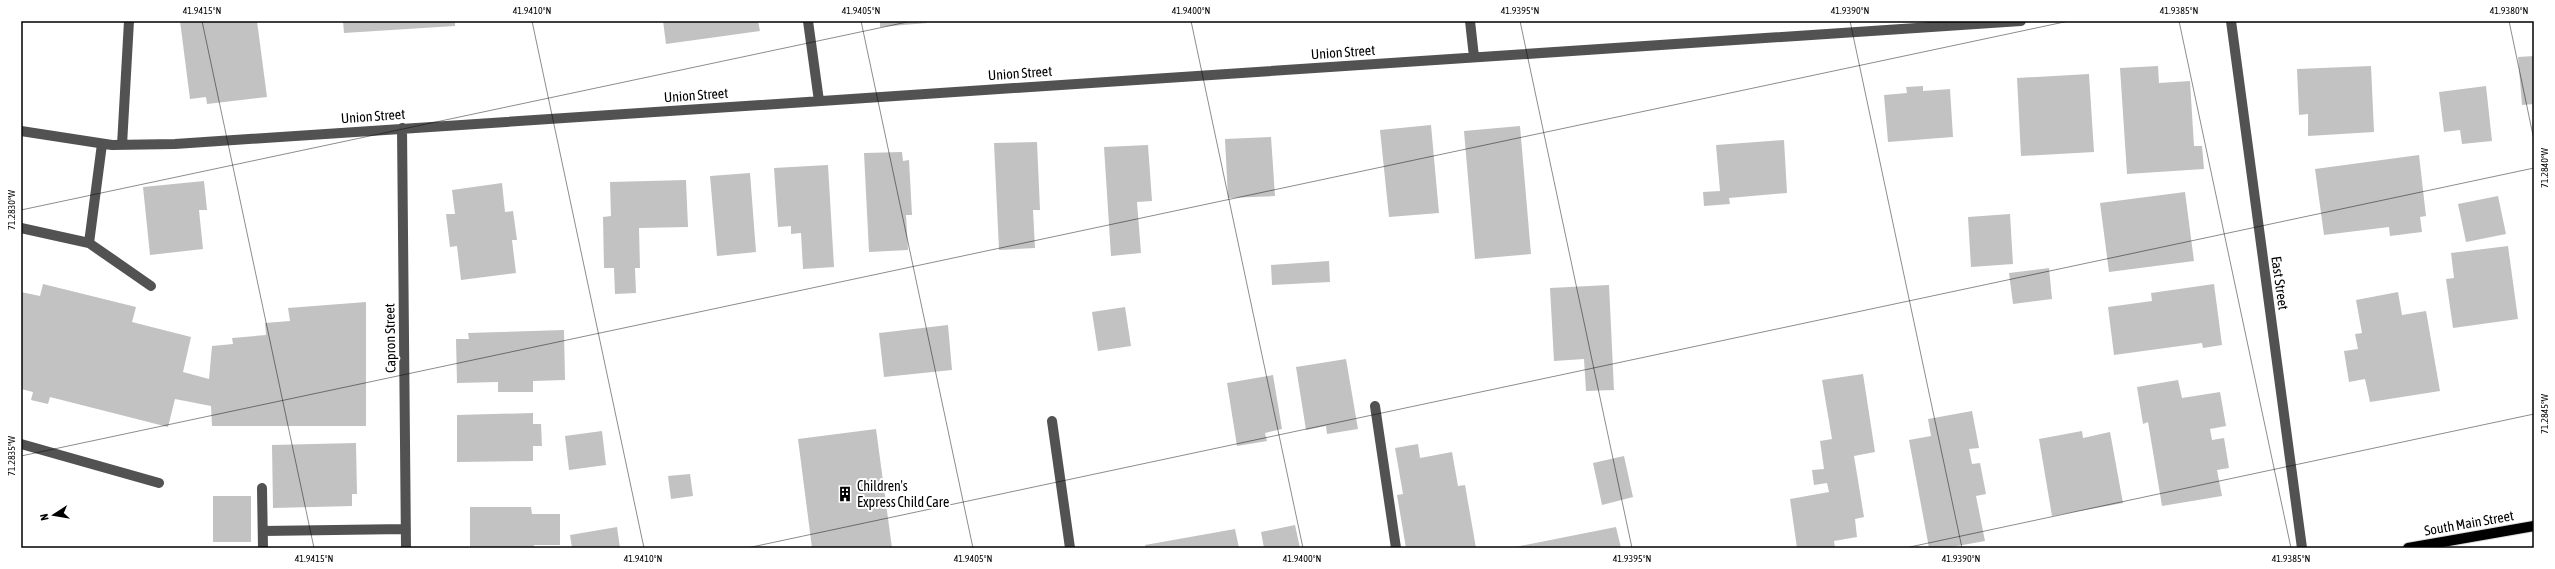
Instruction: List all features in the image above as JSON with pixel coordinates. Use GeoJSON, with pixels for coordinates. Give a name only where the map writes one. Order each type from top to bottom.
{"type":"FeatureCollection","features":[{"type":"Feature","properties":{"kind":"main road","name":"South Main Street"},"geometry":{"type":"LineString","coordinates":[[2408,548],[2534,526]]}},
{"type":"Feature","properties":{"kind":"street"},"geometry":{"type":"LineString","coordinates":[[122,145],[129,21]]}},
{"type":"Feature","properties":{"kind":"street"},"geometry":{"type":"LineString","coordinates":[[808,21],[819,101]]}},
{"type":"Feature","properties":{"kind":"street"},"geometry":{"type":"LineString","coordinates":[[1470,21],[1474,57]]}},
{"type":"Feature","properties":{"kind":"street","name":"Union Street"},"geometry":{"type":"LineString","coordinates":[[21,132],[102,144],[122,145],[819,101],[2021,21]]}},
{"type":"Feature","properties":{"kind":"street","name":"East Street"},"geometry":{"type":"LineString","coordinates":[[2231,21],[2302,548]]}},
{"type":"Feature","properties":{"kind":"street","name":"Capron Street"},"geometry":{"type":"LineString","coordinates":[[402,128],[406,548]]}},
{"type":"Feature","properties":{"kind":"street"},"geometry":{"type":"LineString","coordinates":[[89,243],[102,144]]}},
{"type":"Feature","properties":{"kind":"street"},"geometry":{"type":"LineString","coordinates":[[21,228],[89,243],[151,286]]}},
{"type":"Feature","properties":{"kind":"street"},"geometry":{"type":"LineString","coordinates":[[1375,406],[1396,548]]}},
{"type":"Feature","properties":{"kind":"street"},"geometry":{"type":"LineString","coordinates":[[1052,421],[1070,548]]}},
{"type":"Feature","properties":{"kind":"street"},"geometry":{"type":"LineString","coordinates":[[21,444],[159,483]]}},
{"type":"Feature","properties":{"kind":"street"},"geometry":{"type":"LineString","coordinates":[[262,488],[263,548]]}},
{"type":"Feature","properties":{"kind":"street"},"geometry":{"type":"LineString","coordinates":[[263,531],[406,529]]}},
{"type":"Feature","properties":{"kind":"building"},"geometry":{"type":"Polygon","coordinates":[[[180,21],[257,21],[267,97],[207,104],[206,97],[190,99],[180,21]]]}},
{"type":"Feature","properties":{"kind":"building"},"geometry":{"type":"Polygon","coordinates":[[[343,21],[455,21],[455,26],[344,33],[343,21]]]}},
{"type":"Feature","properties":{"kind":"building"},"geometry":{"type":"Polygon","coordinates":[[[663,21],[758,21],[760,31],[666,44],[663,21]]]}},
{"type":"Feature","properties":{"kind":"building"},"geometry":{"type":"Polygon","coordinates":[[[880,21],[927,21],[927,23],[880,27],[880,21]]]}},
{"type":"Feature","properties":{"kind":"building"},"geometry":{"type":"Polygon","coordinates":[[[2534,56],[2534,104],[2522,105],[2518,57],[2534,56]]]}},
{"type":"Feature","properties":{"kind":"building"},"geometry":{"type":"Polygon","coordinates":[[[2158,66],[2159,83],[2190,81],[2194,146],[2202,146],[2204,169],[2127,174],[2120,68],[2158,66]]]}},
{"type":"Feature","properties":{"kind":"building"},"geometry":{"type":"Polygon","coordinates":[[[2371,66],[2374,132],[2308,136],[2308,114],[2299,115],[2297,69],[2371,66]]]}},
{"type":"Feature","properties":{"kind":"building"},"geometry":{"type":"Polygon","coordinates":[[[2089,74],[2094,152],[2021,156],[2017,78],[2089,74]]]}},
{"type":"Feature","properties":{"kind":"building"},"geometry":{"type":"Polygon","coordinates":[[[1923,86],[1923,91],[1950,89],[1953,137],[1888,142],[1884,95],[1907,93],[1906,87],[1923,86]]]}},
{"type":"Feature","properties":{"kind":"building"},"geometry":{"type":"Polygon","coordinates":[[[2486,86],[2492,141],[2462,144],[2460,130],[2444,132],[2439,92],[2486,86]]]}},
{"type":"Feature","properties":{"kind":"building"},"geometry":{"type":"Polygon","coordinates":[[[1431,125],[1439,213],[1389,217],[1380,130],[1431,125]]]}},
{"type":"Feature","properties":{"kind":"building"},"geometry":{"type":"Polygon","coordinates":[[[1520,126],[1531,254],[1475,259],[1464,131],[1520,126]]]}},
{"type":"Feature","properties":{"kind":"building"},"geometry":{"type":"Polygon","coordinates":[[[1271,137],[1275,196],[1228,198],[1225,139],[1271,137]]]}},
{"type":"Feature","properties":{"kind":"building"},"geometry":{"type":"Polygon","coordinates":[[[1784,140],[1787,193],[1729,198],[1730,204],[1704,206],[1703,192],[1720,191],[1716,145],[1784,140]]]}},
{"type":"Feature","properties":{"kind":"building"},"geometry":{"type":"Polygon","coordinates":[[[1037,142],[1040,210],[1033,210],[1035,248],[999,250],[994,143],[1037,142]]]}},
{"type":"Feature","properties":{"kind":"building"},"geometry":{"type":"Polygon","coordinates":[[[1148,145],[1152,201],[1137,202],[1141,253],[1111,256],[1104,147],[1148,145]]]}},
{"type":"Feature","properties":{"kind":"building"},"geometry":{"type":"Polygon","coordinates":[[[902,152],[903,161],[909,160],[912,215],[906,215],[908,250],[869,252],[864,153],[902,152]]]}},
{"type":"Feature","properties":{"kind":"building"},"geometry":{"type":"Polygon","coordinates":[[[2419,155],[2426,216],[2420,217],[2422,232],[2390,236],[2389,227],[2324,235],[2315,169],[2419,155]]]}},
{"type":"Feature","properties":{"kind":"building"},"geometry":{"type":"Polygon","coordinates":[[[828,165],[834,267],[803,269],[801,233],[791,234],[791,226],[778,227],[774,168],[828,165]]]}},
{"type":"Feature","properties":{"kind":"building"},"geometry":{"type":"Polygon","coordinates":[[[750,173],[756,252],[717,256],[710,176],[750,173]]]}},
{"type":"Feature","properties":{"kind":"building"},"geometry":{"type":"Polygon","coordinates":[[[686,180],[688,227],[639,228],[640,268],[635,268],[636,293],[615,294],[614,268],[604,268],[603,217],[611,216],[610,182],[686,180]]]}},
{"type":"Feature","properties":{"kind":"building"},"geometry":{"type":"Polygon","coordinates":[[[204,181],[207,210],[199,210],[203,249],[150,255],[143,187],[204,181]]]}},
{"type":"Feature","properties":{"kind":"building"},"geometry":{"type":"Polygon","coordinates":[[[502,183],[505,212],[513,211],[517,240],[512,240],[516,273],[461,280],[457,246],[450,247],[446,214],[455,214],[452,190],[502,183]]]}},
{"type":"Feature","properties":{"kind":"building"},"geometry":{"type":"Polygon","coordinates":[[[2185,192],[2194,261],[2109,272],[2100,203],[2185,192]]]}},
{"type":"Feature","properties":{"kind":"building"},"geometry":{"type":"Polygon","coordinates":[[[2498,196],[2506,234],[2466,242],[2458,204],[2498,196]]]}},
{"type":"Feature","properties":{"kind":"building"},"geometry":{"type":"Polygon","coordinates":[[[2010,214],[2013,264],[1971,267],[1968,217],[2010,214]]]}},
{"type":"Feature","properties":{"kind":"building"},"geometry":{"type":"Polygon","coordinates":[[[2508,246],[2518,319],[2453,328],[2446,279],[2454,278],[2451,253],[2508,246]]]}},
{"type":"Feature","properties":{"kind":"building"},"geometry":{"type":"Polygon","coordinates":[[[1329,261],[1330,282],[1272,285],[1271,265],[1329,261]]]}},
{"type":"Feature","properties":{"kind":"building"},"geometry":{"type":"Polygon","coordinates":[[[2049,268],[2052,299],[2013,304],[2009,273],[2049,268]]]}},
{"type":"Feature","properties":{"kind":"building"},"geometry":{"type":"Polygon","coordinates":[[[43,284],[136,307],[132,322],[191,337],[183,372],[209,379],[212,346],[233,344],[232,338],[266,335],[265,323],[290,321],[288,308],[366,302],[366,426],[212,426],[211,406],[175,399],[168,427],[50,397],[48,404],[31,400],[33,392],[21,389],[21,292],[40,296],[43,284]]]}},
{"type":"Feature","properties":{"kind":"building"},"geometry":{"type":"Polygon","coordinates":[[[2214,284],[2222,345],[2203,348],[2202,343],[2114,355],[2108,307],[2152,301],[2151,293],[2214,284]]]}},
{"type":"Feature","properties":{"kind":"building"},"geometry":{"type":"Polygon","coordinates":[[[1609,285],[1614,390],[1586,391],[1584,359],[1554,361],[1550,288],[1609,285]]]}},
{"type":"Feature","properties":{"kind":"building"},"geometry":{"type":"Polygon","coordinates":[[[2398,292],[2402,315],[2426,311],[2440,391],[2370,402],[2365,379],[2349,382],[2344,351],[2358,349],[2355,334],[2362,333],[2356,300],[2398,292]]]}},
{"type":"Feature","properties":{"kind":"building"},"geometry":{"type":"Polygon","coordinates":[[[1125,307],[1131,346],[1098,351],[1092,312],[1125,307]]]}},
{"type":"Feature","properties":{"kind":"building"},"geometry":{"type":"Polygon","coordinates":[[[948,325],[952,370],[884,377],[879,333],[948,325]]]}},
{"type":"Feature","properties":{"kind":"building"},"geometry":{"type":"Polygon","coordinates":[[[564,330],[565,380],[533,381],[533,392],[498,392],[498,382],[457,383],[456,339],[469,339],[468,333],[564,330]]]}},
{"type":"Feature","properties":{"kind":"building"},"geometry":{"type":"Polygon","coordinates":[[[1346,359],[1358,429],[1327,434],[1326,426],[1306,430],[1296,367],[1346,359]]]}},
{"type":"Feature","properties":{"kind":"building"},"geometry":{"type":"Polygon","coordinates":[[[1863,374],[1875,452],[1854,456],[1864,517],[1855,519],[1857,537],[1834,541],[1835,548],[1797,548],[1790,499],[1829,492],[1827,483],[1814,485],[1812,470],[1824,469],[1820,441],[1832,439],[1822,380],[1863,374]]]}},
{"type":"Feature","properties":{"kind":"building"},"geometry":{"type":"Polygon","coordinates":[[[1273,375],[1282,429],[1265,433],[1267,441],[1237,446],[1227,383],[1273,375]]]}},
{"type":"Feature","properties":{"kind":"building"},"geometry":{"type":"Polygon","coordinates":[[[2178,380],[2182,398],[2220,392],[2226,426],[2210,429],[2212,440],[2224,438],[2229,468],[2217,470],[2222,496],[2162,506],[2148,422],[2143,424],[2137,387],[2178,380]]]}},
{"type":"Feature","properties":{"kind":"building"},"geometry":{"type":"Polygon","coordinates":[[[1972,411],[1979,448],[1969,449],[1972,464],[1980,463],[1986,494],[1976,496],[1985,541],[1946,548],[1929,548],[1909,440],[1931,436],[1928,419],[1972,411]]]}},
{"type":"Feature","properties":{"kind":"building"},"geometry":{"type":"Polygon","coordinates":[[[533,413],[533,424],[541,424],[542,446],[533,446],[533,461],[457,462],[457,415],[533,413]]]}},
{"type":"Feature","properties":{"kind":"building","name":"Children's Express Child Care"},"geometry":{"type":"Polygon","coordinates":[[[876,429],[892,548],[812,548],[798,439],[876,429]]]}},
{"type":"Feature","properties":{"kind":"building"},"geometry":{"type":"Polygon","coordinates":[[[602,431],[606,465],[569,470],[565,436],[602,431]]]}},
{"type":"Feature","properties":{"kind":"building"},"geometry":{"type":"Polygon","coordinates":[[[2082,431],[2083,438],[2110,432],[2123,503],[2052,516],[2039,439],[2082,431]]]}},
{"type":"Feature","properties":{"kind":"building"},"geometry":{"type":"Polygon","coordinates":[[[356,443],[357,494],[352,494],[352,506],[273,508],[272,445],[356,443]]]}},
{"type":"Feature","properties":{"kind":"building"},"geometry":{"type":"Polygon","coordinates":[[[1418,444],[1420,458],[1452,452],[1458,486],[1465,485],[1476,548],[1406,548],[1397,495],[1403,494],[1395,448],[1418,444]]]}},
{"type":"Feature","properties":{"kind":"building"},"geometry":{"type":"Polygon","coordinates":[[[1624,456],[1633,497],[1602,505],[1593,463],[1624,456]]]}},
{"type":"Feature","properties":{"kind":"building"},"geometry":{"type":"Polygon","coordinates":[[[690,474],[693,496],[671,499],[668,476],[690,474]]]}},
{"type":"Feature","properties":{"kind":"building"},"geometry":{"type":"Polygon","coordinates":[[[213,496],[251,496],[251,542],[213,542],[213,496]]]}},
{"type":"Feature","properties":{"kind":"building"},"geometry":{"type":"Polygon","coordinates":[[[470,507],[531,507],[532,514],[560,514],[560,545],[534,545],[534,548],[470,548],[470,507]]]}},
{"type":"Feature","properties":{"kind":"building"},"geometry":{"type":"Polygon","coordinates":[[[1295,525],[1300,548],[1264,548],[1261,532],[1295,525]]]}},
{"type":"Feature","properties":{"kind":"building"},"geometry":{"type":"Polygon","coordinates":[[[617,527],[620,548],[572,548],[570,535],[617,527]]]}},
{"type":"Feature","properties":{"kind":"building"},"geometry":{"type":"Polygon","coordinates":[[[1616,527],[1621,548],[1515,548],[1515,547],[1616,527]]]}},
{"type":"Feature","properties":{"kind":"building"},"geometry":{"type":"Polygon","coordinates":[[[1235,529],[1239,548],[1146,548],[1145,545],[1235,529]]]}},
{"type":"Feature","properties":{"kind":"place","name":"Children's Express Child Care"},"geometry":{"type":"Point","coordinates":[845,494]}}]}
